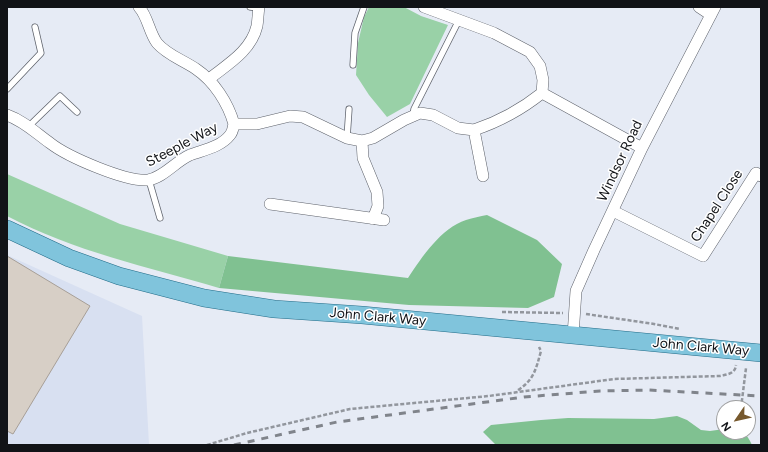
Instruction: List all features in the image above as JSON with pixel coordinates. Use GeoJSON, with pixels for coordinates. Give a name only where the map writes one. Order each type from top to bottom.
{"type":"FeatureCollection","features":[{"type":"Feature","properties":{"kind":"main road","name":"John Clark Way"},"geometry":{"type":"LineString","coordinates":[[7,229],[69,258],[119,276],[204,298],[274,309],[362,314],[538,331],[574,336],[761,353]]}},
{"type":"Feature","properties":{"kind":"street"},"geometry":{"type":"LineString","coordinates":[[139,7],[148,21],[157,42],[165,50],[209,79],[231,112],[234,124],[257,124],[290,116],[303,117],[347,138],[362,141],[373,138],[404,120],[420,113],[433,115],[458,128],[474,130],[487,126],[529,104],[542,93],[543,80],[540,66],[530,52],[494,33],[424,7]]}},
{"type":"Feature","properties":{"kind":"street"},"geometry":{"type":"LineString","coordinates":[[209,79],[241,55],[250,42],[257,26],[256,7]]}},
{"type":"Feature","properties":{"kind":"street"},"geometry":{"type":"LineString","coordinates":[[699,7],[713,11]]}},
{"type":"Feature","properties":{"kind":"street","name":"Windsor Road"},"geometry":{"type":"LineString","coordinates":[[574,336],[576,291],[642,148],[713,11]]}},
{"type":"Feature","properties":{"kind":"street"},"geometry":{"type":"LineString","coordinates":[[542,93],[642,148]]}},
{"type":"Feature","properties":{"kind":"street","name":"Steeple Way"},"geometry":{"type":"LineString","coordinates":[[7,115],[29,126],[50,143],[78,160],[130,178],[149,180],[162,174],[184,158],[221,143],[231,134],[234,124]]}},
{"type":"Feature","properties":{"kind":"street"},"geometry":{"type":"LineString","coordinates":[[474,130],[483,176]]}},
{"type":"Feature","properties":{"kind":"street"},"geometry":{"type":"LineString","coordinates":[[270,204],[378,219],[377,192],[363,158],[362,141]]}},
{"type":"Feature","properties":{"kind":"street","name":"Chapel Close"},"geometry":{"type":"LineString","coordinates":[[613,211],[703,256],[756,173],[761,176]]}},
{"type":"Feature","properties":{"kind":"lane"},"geometry":{"type":"LineString","coordinates":[[353,65],[355,33],[364,7]]}},
{"type":"Feature","properties":{"kind":"lane"},"geometry":{"type":"LineString","coordinates":[[413,116],[414,109],[459,20]]}},
{"type":"Feature","properties":{"kind":"lane"},"geometry":{"type":"LineString","coordinates":[[7,89],[41,53],[35,27]]}},
{"type":"Feature","properties":{"kind":"lane"},"geometry":{"type":"LineString","coordinates":[[29,126],[60,96],[77,112]]}},
{"type":"Feature","properties":{"kind":"lane"},"geometry":{"type":"LineString","coordinates":[[347,138],[349,109]]}},
{"type":"Feature","properties":{"kind":"lane"},"geometry":{"type":"LineString","coordinates":[[149,180],[160,218]]}},
{"type":"Feature","properties":{"kind":"path"},"geometry":{"type":"LineString","coordinates":[[498,312],[540,313]]}},
{"type":"Feature","properties":{"kind":"path"},"geometry":{"type":"LineString","coordinates":[[592,315],[684,330]]}},
{"type":"Feature","properties":{"kind":"path"},"geometry":{"type":"LineString","coordinates":[[515,392],[528,384],[535,374],[541,351],[536,343]]}},
{"type":"Feature","properties":{"kind":"path"},"geometry":{"type":"LineString","coordinates":[[207,445],[247,433],[350,409],[481,397],[614,379],[720,376],[730,374],[735,369],[736,361]]}},
{"type":"Feature","properties":{"kind":"path"},"geometry":{"type":"LineString","coordinates":[[742,400],[746,368]]}},
{"type":"Feature","properties":{"kind":"shaded area"},"geometry":{"type":"Polygon","coordinates":[[[7,255],[142,316],[149,445],[7,445],[7,255]]]}},
{"type":"Feature","properties":{"kind":"green space"},"geometry":{"type":"Polygon","coordinates":[[[369,7],[404,7],[421,16],[448,25],[410,104],[387,117],[369,95],[356,75],[358,43],[364,17],[369,7]]]}},
{"type":"Feature","properties":{"kind":"green space"},"geometry":{"type":"Polygon","coordinates":[[[7,174],[120,224],[228,256],[219,288],[84,249],[7,216],[7,174]]]}},
{"type":"Feature","properties":{"kind":"green space"},"geometry":{"type":"Polygon","coordinates":[[[487,215],[537,240],[562,264],[554,297],[528,308],[409,305],[219,288],[228,256],[408,278],[419,261],[440,236],[448,229],[466,220],[487,215]]]}},
{"type":"Feature","properties":{"kind":"green space"},"geometry":{"type":"Polygon","coordinates":[[[677,416],[687,420],[701,430],[716,430],[716,440],[749,440],[752,445],[506,445],[495,444],[483,432],[491,425],[541,420],[568,418],[654,419],[677,416]]]}},
{"type":"Feature","properties":{"kind":"building"},"geometry":{"type":"Polygon","coordinates":[[[7,256],[90,306],[13,434],[7,431],[7,256]]]}},
{"type":"Feature","properties":{"kind":"railway"},"geometry":{"type":"LineString","coordinates":[[234,445],[337,422],[524,397],[600,391],[649,390],[761,396]]}}]}
